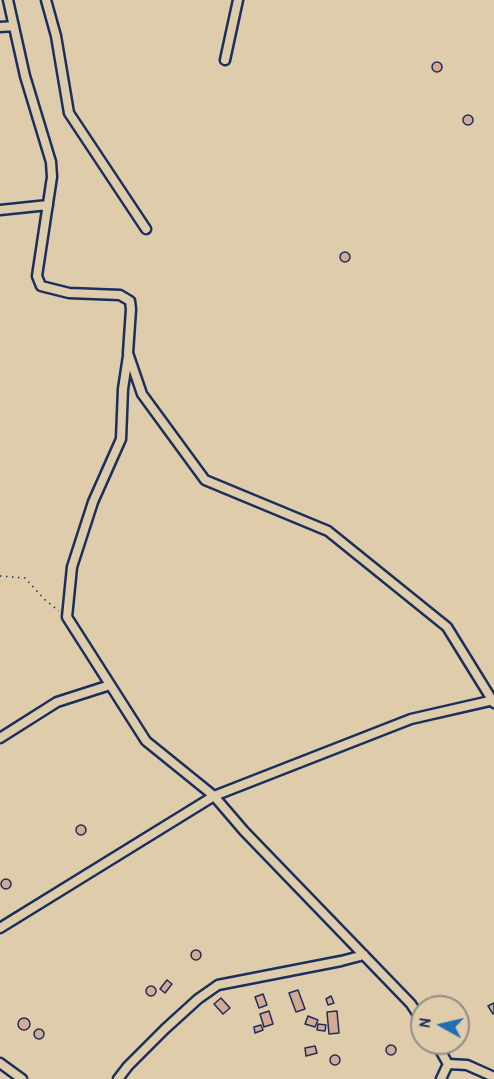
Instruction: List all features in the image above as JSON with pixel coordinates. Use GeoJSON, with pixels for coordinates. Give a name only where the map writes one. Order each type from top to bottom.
{"type":"FeatureCollection","features":[{"type":"Feature","properties":{"kind":"street"},"geometry":{"type":"LineString","coordinates":[[8,0],[25,76],[51,162],[52,177],[37,276],[41,286],[69,293],[120,295],[130,302],[131,309],[123,389],[122,439],[93,502],[72,567],[67,617],[146,741],[214,796],[244,831],[410,1003]]}},
{"type":"Feature","properties":{"kind":"street"},"geometry":{"type":"LineString","coordinates":[[46,0],[56,36],[69,113],[146,229]]}},
{"type":"Feature","properties":{"kind":"street"},"geometry":{"type":"LineString","coordinates":[[225,60],[238,0]]}},
{"type":"Feature","properties":{"kind":"street"},"geometry":{"type":"LineString","coordinates":[[0,27],[14,26]]}},
{"type":"Feature","properties":{"kind":"street"},"geometry":{"type":"LineString","coordinates":[[0,210],[48,205]]}},
{"type":"Feature","properties":{"kind":"street"},"geometry":{"type":"LineString","coordinates":[[0,928],[214,796],[411,719],[494,701],[447,627],[328,531],[204,480],[142,394],[128,353]]}},
{"type":"Feature","properties":{"kind":"street"},"geometry":{"type":"LineString","coordinates":[[0,738],[57,702],[110,685]]}},
{"type":"Feature","properties":{"kind":"street"},"geometry":{"type":"LineString","coordinates":[[118,1079],[173,1021],[218,985],[364,955]]}},
{"type":"Feature","properties":{"kind":"street"},"geometry":{"type":"LineString","coordinates":[[443,1055],[448,1064]]}},
{"type":"Feature","properties":{"kind":"street"},"geometry":{"type":"LineString","coordinates":[[0,1063],[22,1079]]}},
{"type":"Feature","properties":{"kind":"street"},"geometry":{"type":"LineString","coordinates":[[448,1064],[467,1065],[494,1077]]}},
{"type":"Feature","properties":{"kind":"street"},"geometry":{"type":"LineString","coordinates":[[441,1079],[448,1064]]}},
{"type":"Feature","properties":{"kind":"path"},"geometry":{"type":"LineString","coordinates":[[0,576],[26,578],[44,599],[67,617]]}},
{"type":"Feature","properties":{"kind":"building"},"geometry":{"type":"Polygon","coordinates":[[[437,62],[441,63],[441,71],[437,72],[433,71],[432,67],[433,63],[437,62]]]}},
{"type":"Feature","properties":{"kind":"building"},"geometry":{"type":"Polygon","coordinates":[[[468,115],[472,116],[472,124],[468,125],[464,124],[463,120],[464,116],[468,115]]]}},
{"type":"Feature","properties":{"kind":"building"},"geometry":{"type":"Polygon","coordinates":[[[345,252],[349,253],[349,261],[345,262],[341,261],[340,257],[341,253],[345,252]]]}},
{"type":"Feature","properties":{"kind":"building"},"geometry":{"type":"Polygon","coordinates":[[[81,825],[85,826],[85,834],[81,835],[77,834],[76,830],[77,826],[81,825]]]}},
{"type":"Feature","properties":{"kind":"building"},"geometry":{"type":"Polygon","coordinates":[[[6,879],[10,880],[10,888],[6,889],[2,888],[1,884],[2,880],[6,879]]]}},
{"type":"Feature","properties":{"kind":"building"},"geometry":{"type":"Polygon","coordinates":[[[196,950],[200,951],[200,959],[196,960],[192,959],[191,955],[192,951],[196,950]]]}},
{"type":"Feature","properties":{"kind":"building"},"geometry":{"type":"Polygon","coordinates":[[[167,980],[172,984],[165,993],[160,989],[167,980]]]}},
{"type":"Feature","properties":{"kind":"building"},"geometry":{"type":"Polygon","coordinates":[[[151,986],[155,987],[155,995],[151,996],[147,995],[146,991],[147,987],[151,986]]]}},
{"type":"Feature","properties":{"kind":"building"},"geometry":{"type":"Polygon","coordinates":[[[298,990],[305,1009],[296,1012],[289,993],[298,990]]]}},
{"type":"Feature","properties":{"kind":"building"},"geometry":{"type":"Polygon","coordinates":[[[263,994],[267,1005],[259,1008],[255,997],[263,994]]]}},
{"type":"Feature","properties":{"kind":"building"},"geometry":{"type":"Polygon","coordinates":[[[331,996],[334,1003],[328,1005],[326,999],[331,996]]]}},
{"type":"Feature","properties":{"kind":"building"},"geometry":{"type":"Polygon","coordinates":[[[221,998],[230,1008],[223,1014],[214,1004],[221,998]]]}},
{"type":"Feature","properties":{"kind":"building"},"geometry":{"type":"Polygon","coordinates":[[[494,1003],[494,1013],[493,1014],[488,1006],[494,1003]]]}},
{"type":"Feature","properties":{"kind":"building"},"geometry":{"type":"Polygon","coordinates":[[[269,1011],[273,1024],[264,1027],[260,1014],[269,1011]]]}},
{"type":"Feature","properties":{"kind":"building"},"geometry":{"type":"Polygon","coordinates":[[[337,1011],[339,1033],[329,1034],[327,1012],[337,1011]]]}},
{"type":"Feature","properties":{"kind":"building"},"geometry":{"type":"Polygon","coordinates":[[[308,1016],[318,1020],[315,1027],[305,1024],[308,1016]]]}},
{"type":"Feature","properties":{"kind":"building"},"geometry":{"type":"Polygon","coordinates":[[[26,1018],[29,1019],[29,1029],[22,1030],[19,1029],[18,1022],[19,1019],[26,1018]]]}},
{"type":"Feature","properties":{"kind":"building"},"geometry":{"type":"Polygon","coordinates":[[[318,1024],[326,1025],[325,1031],[317,1030],[318,1024]]]}},
{"type":"Feature","properties":{"kind":"building"},"geometry":{"type":"Polygon","coordinates":[[[261,1025],[263,1030],[255,1033],[254,1027],[261,1025]]]}},
{"type":"Feature","properties":{"kind":"building"},"geometry":{"type":"Polygon","coordinates":[[[39,1029],[43,1030],[43,1038],[39,1039],[35,1038],[34,1034],[35,1030],[39,1029]]]}},
{"type":"Feature","properties":{"kind":"building"},"geometry":{"type":"Polygon","coordinates":[[[391,1045],[395,1046],[395,1054],[391,1055],[387,1054],[386,1050],[387,1046],[391,1045]]]}},
{"type":"Feature","properties":{"kind":"building"},"geometry":{"type":"Polygon","coordinates":[[[315,1046],[317,1053],[306,1056],[305,1048],[315,1046]]]}},
{"type":"Feature","properties":{"kind":"building"},"geometry":{"type":"Polygon","coordinates":[[[335,1055],[339,1056],[339,1064],[335,1065],[331,1064],[330,1060],[331,1056],[335,1055]]]}}]}
